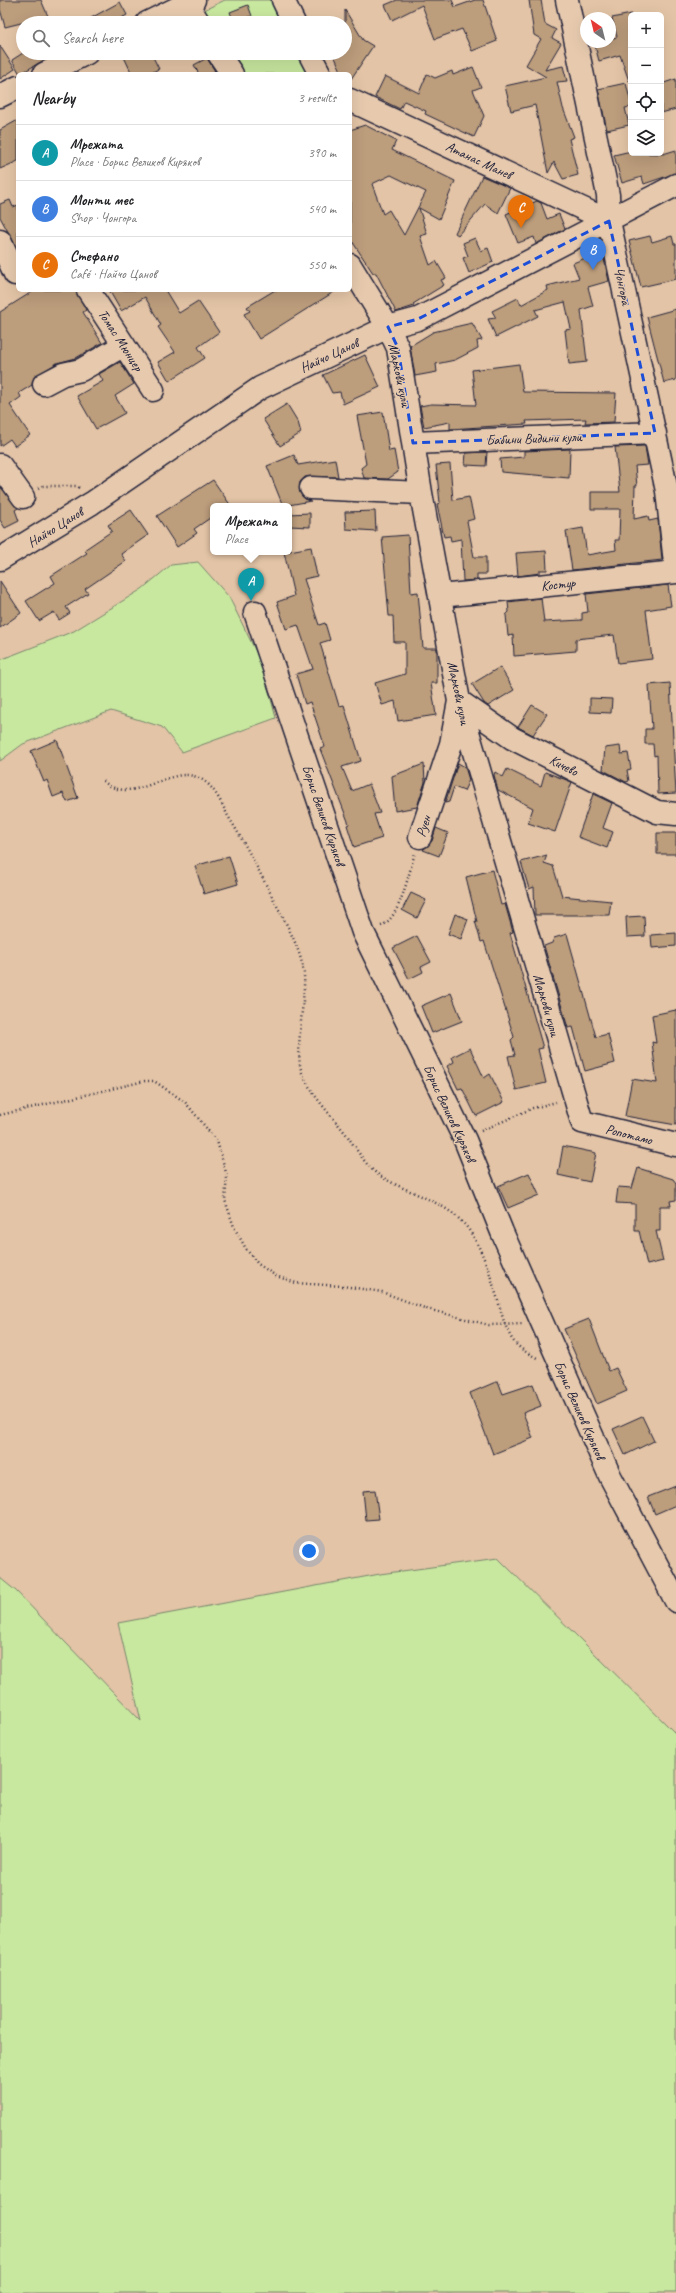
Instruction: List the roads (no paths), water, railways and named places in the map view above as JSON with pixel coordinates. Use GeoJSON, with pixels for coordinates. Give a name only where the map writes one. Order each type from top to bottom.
{"type":"FeatureCollection","features":[{"type":"Feature","properties":{"kind":"street"},"geometry":{"type":"LineString","coordinates":[[283,0],[291,16]]}},
{"type":"Feature","properties":{"kind":"street","name":"Чонгора"},"geometry":{"type":"LineString","coordinates":[[566,0],[608,195],[609,221],[655,433],[672,487],[676,572]]}},
{"type":"Feature","properties":{"kind":"street"},"geometry":{"type":"LineString","coordinates":[[160,16],[188,1],[196,16]]}},
{"type":"Feature","properties":{"kind":"street"},"geometry":{"type":"LineString","coordinates":[[48,72],[73,60]]}},
{"type":"Feature","properties":{"kind":"street"},"geometry":{"type":"LineString","coordinates":[[223,60],[231,72]]}},
{"type":"Feature","properties":{"kind":"street"},"geometry":{"type":"LineString","coordinates":[[313,60],[319,72]]}},
{"type":"Feature","properties":{"kind":"street"},"geometry":{"type":"LineString","coordinates":[[0,96],[16,88]]}},
{"type":"Feature","properties":{"kind":"street","name":"Атанас Манев"},"geometry":{"type":"LineString","coordinates":[[352,101],[609,221]]}},
{"type":"Feature","properties":{"kind":"street","name":"Найчо Цанов"},"geometry":{"type":"LineString","coordinates":[[0,559],[99,498],[260,388],[388,327],[418,319],[676,185]]}},
{"type":"Feature","properties":{"kind":"street"},"geometry":{"type":"LineString","coordinates":[[0,241],[11,277]]}},
{"type":"Feature","properties":{"kind":"street","name":"Маркови кули"},"geometry":{"type":"LineString","coordinates":[[352,268],[388,327],[398,348],[420,493],[459,701],[582,1122]]}},
{"type":"Feature","properties":{"kind":"street","name":"Томас Мюнцер"},"geometry":{"type":"LineString","coordinates":[[89,292],[153,390]]}},
{"type":"Feature","properties":{"kind":"street"},"geometry":{"type":"LineString","coordinates":[[44,384],[63,374],[80,370],[124,345]]}},
{"type":"Feature","properties":{"kind":"street","name":"Бабини Видини кули"},"geometry":{"type":"LineString","coordinates":[[413,443],[655,433]]}},
{"type":"Feature","properties":{"kind":"street"},"geometry":{"type":"LineString","coordinates":[[0,465],[23,497]]}},
{"type":"Feature","properties":{"kind":"street"},"geometry":{"type":"LineString","coordinates":[[311,488],[420,493]]}},
{"type":"Feature","properties":{"kind":"street","name":"Костур"},"geometry":{"type":"LineString","coordinates":[[440,596],[676,572]]}},
{"type":"Feature","properties":{"kind":"street","name":"Борис Великов Киряков"},"geometry":{"type":"LineString","coordinates":[[255,612],[363,932],[465,1140],[541,1321],[610,1476],[676,1601]]}},
{"type":"Feature","properties":{"kind":"street","name":"Кичево"},"geometry":{"type":"LineString","coordinates":[[459,701],[512,738],[657,812],[676,814]]}},
{"type":"Feature","properties":{"kind":"street","name":"Руен"},"geometry":{"type":"LineString","coordinates":[[420,838],[451,744],[459,701]]}},
{"type":"Feature","properties":{"kind":"street","name":"Ропотамо"},"geometry":{"type":"LineString","coordinates":[[582,1122],[676,1145]]}},
{"type":"Feature","properties":{"kind":"place","name":"Стефано"},"geometry":{"type":"Point","coordinates":[521,228]}},
{"type":"Feature","properties":{"kind":"place","name":"Монти мес"},"geometry":{"type":"Point","coordinates":[593,270]}},
{"type":"Feature","properties":{"kind":"place","name":"Мрежата"},"geometry":{"type":"Point","coordinates":[251,601]}}]}
